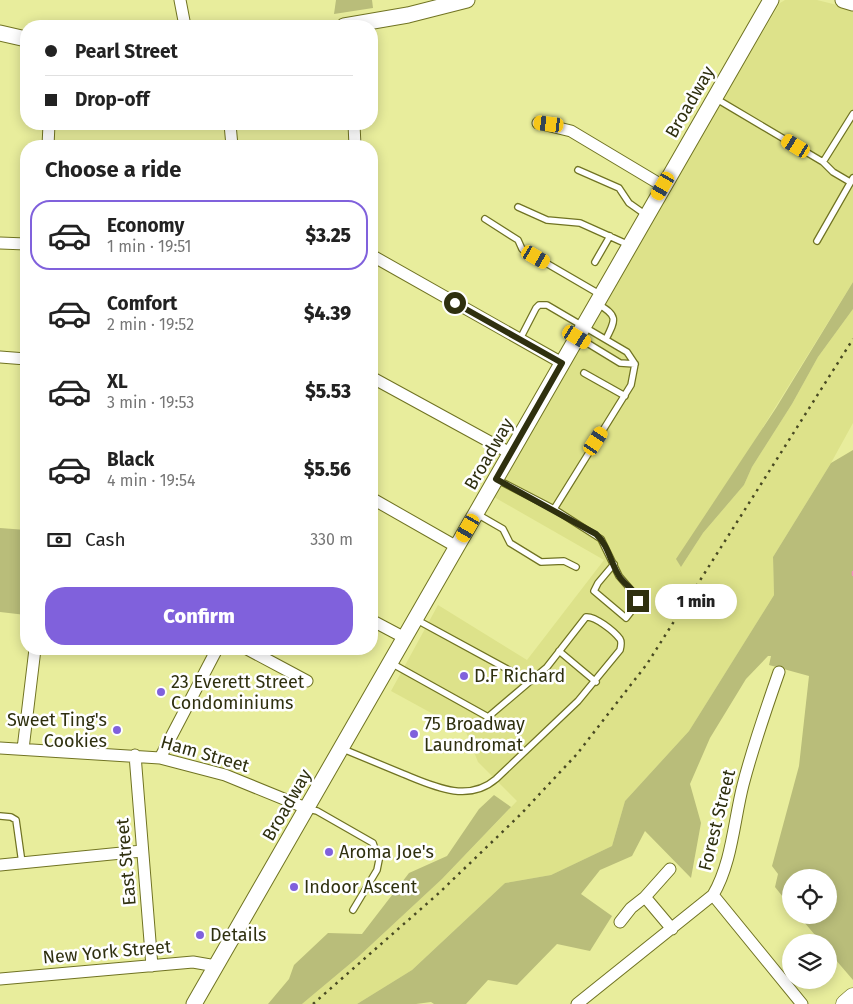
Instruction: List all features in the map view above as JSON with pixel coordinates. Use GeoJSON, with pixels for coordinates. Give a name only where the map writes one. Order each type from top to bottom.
{"type":"FeatureCollection","features":[{"type":"Feature","properties":{"kind":"main road"},"geometry":{"type":"LineString","coordinates":[[845,1004],[853,997]]}},
{"type":"Feature","properties":{"kind":"street"},"geometry":{"type":"LineString","coordinates":[[180,0],[184,20]]}},
{"type":"Feature","properties":{"kind":"street"},"geometry":{"type":"LineString","coordinates":[[378,20],[408,15],[467,0]]}},
{"type":"Feature","properties":{"kind":"street","name":"Broadway"},"geometry":{"type":"LineString","coordinates":[[194,1004],[771,0]]}},
{"type":"Feature","properties":{"kind":"street"},"geometry":{"type":"LineString","coordinates":[[843,0],[853,3]]}},
{"type":"Feature","properties":{"kind":"street"},"geometry":{"type":"LineString","coordinates":[[0,34],[20,38]]}},
{"type":"Feature","properties":{"kind":"street"},"geometry":{"type":"LineString","coordinates":[[538,123],[571,131],[663,186]]}},
{"type":"Feature","properties":{"kind":"street"},"geometry":{"type":"LineString","coordinates":[[0,243],[20,244]]}},
{"type":"Feature","properties":{"kind":"street"},"geometry":{"type":"LineString","coordinates":[[378,260],[562,363]]}},
{"type":"Feature","properties":{"kind":"street"},"geometry":{"type":"LineString","coordinates":[[0,357],[20,358]]}},
{"type":"Feature","properties":{"kind":"street"},"geometry":{"type":"LineString","coordinates":[[378,381],[510,453]]}},
{"type":"Feature","properties":{"kind":"street"},"geometry":{"type":"LineString","coordinates":[[378,502],[457,547]]}},
{"type":"Feature","properties":{"kind":"street"},"geometry":{"type":"LineString","coordinates":[[378,624],[405,638]]}},
{"type":"Feature","properties":{"kind":"street"},"geometry":{"type":"LineString","coordinates":[[23,749],[33,655]]}},
{"type":"Feature","properties":{"kind":"street"},"geometry":{"type":"LineString","coordinates":[[160,758],[213,655]]}},
{"type":"Feature","properties":{"kind":"street"},"geometry":{"type":"LineString","coordinates":[[258,655],[307,681]]}},
{"type":"Feature","properties":{"kind":"street","name":"Forest Street"},"geometry":{"type":"LineString","coordinates":[[577,1004],[713,895],[719,885],[726,863],[752,751],[779,672]]}},
{"type":"Feature","properties":{"kind":"street","name":"Ham Street"},"geometry":{"type":"LineString","coordinates":[[0,748],[160,758],[225,775],[306,808]]}},
{"type":"Feature","properties":{"kind":"street","name":"East Street"},"geometry":{"type":"LineString","coordinates":[[135,755],[152,966]]}},
{"type":"Feature","properties":{"kind":"street"},"geometry":{"type":"LineString","coordinates":[[0,865],[142,852]]}},
{"type":"Feature","properties":{"kind":"street"},"geometry":{"type":"LineString","coordinates":[[620,922],[631,908],[645,897],[670,869]]}},
{"type":"Feature","properties":{"kind":"street"},"geometry":{"type":"LineString","coordinates":[[713,895],[802,1004]]}},
{"type":"Feature","properties":{"kind":"street"},"geometry":{"type":"LineString","coordinates":[[645,897],[672,929]]}},
{"type":"Feature","properties":{"kind":"street","name":"New York Street"},"geometry":{"type":"LineString","coordinates":[[0,979],[193,962],[216,966]]}},
{"type":"Feature","properties":{"kind":"lane"},"geometry":{"type":"LineString","coordinates":[[714,98],[823,162],[833,172],[851,180],[817,242]]}},
{"type":"Feature","properties":{"kind":"lane"},"geometry":{"type":"LineString","coordinates":[[823,162],[853,114]]}},
{"type":"Feature","properties":{"kind":"lane"},"geometry":{"type":"LineString","coordinates":[[578,170],[618,188],[628,203],[646,215]]}},
{"type":"Feature","properties":{"kind":"lane"},"geometry":{"type":"LineString","coordinates":[[518,207],[547,220],[580,223],[629,245]]}},
{"type":"Feature","properties":{"kind":"lane"},"geometry":{"type":"LineString","coordinates":[[485,219],[518,240],[522,249],[599,299],[612,313],[614,318],[606,339]]}},
{"type":"Feature","properties":{"kind":"lane"},"geometry":{"type":"LineString","coordinates":[[595,262],[610,236]]}},
{"type":"Feature","properties":{"kind":"lane"},"geometry":{"type":"LineString","coordinates":[[520,339],[539,305],[547,306],[620,363],[635,364]]}},
{"type":"Feature","properties":{"kind":"lane"},"geometry":{"type":"LineString","coordinates":[[554,509],[625,396],[634,378],[635,364],[627,352],[606,339],[580,331]]}},
{"type":"Feature","properties":{"kind":"lane"},"geometry":{"type":"LineString","coordinates":[[584,373],[625,396]]}},
{"type":"Feature","properties":{"kind":"lane"},"geometry":{"type":"LineString","coordinates":[[496,479],[554,509],[596,534],[606,544],[619,576],[638,598],[636,605],[626,618],[594,591],[598,583],[614,564]]}},
{"type":"Feature","properties":{"kind":"lane"},"geometry":{"type":"LineString","coordinates":[[476,514],[503,529],[510,543],[541,562],[564,561],[576,567]]}},
{"type":"Feature","properties":{"kind":"lane"},"geometry":{"type":"LineString","coordinates":[[341,748],[438,788],[462,792],[481,789],[496,779],[596,682],[620,650],[619,638],[594,618],[588,616],[580,623],[547,667],[488,717],[391,663]]}},
{"type":"Feature","properties":{"kind":"lane"},"geometry":{"type":"LineString","coordinates":[[416,619],[529,681]]}},
{"type":"Feature","properties":{"kind":"lane"},"geometry":{"type":"LineString","coordinates":[[559,651],[596,682]]}},
{"type":"Feature","properties":{"kind":"lane"},"geometry":{"type":"LineString","coordinates":[[306,808],[317,811],[373,843],[378,860],[377,870],[353,910]]}},
{"type":"Feature","properties":{"kind":"lane"},"geometry":{"type":"LineString","coordinates":[[0,816],[11,817],[16,820],[22,863]]}},
{"type":"Feature","properties":{"kind":"shaded area"},"geometry":{"type":"Polygon","coordinates":[[[336,0],[372,0],[373,8],[334,14],[336,0]]]}},
{"type":"Feature","properties":{"kind":"shaded area"},"geometry":{"type":"Polygon","coordinates":[[[785,0],[817,0],[853,9],[853,282],[734,474],[681,567],[703,533],[744,485],[752,467],[792,404],[818,357],[853,309],[853,423],[831,463],[773,557],[774,595],[689,731],[625,801],[612,846],[551,875],[505,883],[412,970],[357,1004],[302,1004],[357,958],[442,879],[517,801],[478,762],[466,732],[391,691],[438,605],[527,660],[604,560],[494,497],[693,149],[780,3],[785,0]]]}},
{"type":"Feature","properties":{"kind":"shaded area"},"geometry":{"type":"Polygon","coordinates":[[[853,282],[853,309],[818,357],[792,404],[752,467],[744,485],[703,533],[681,567],[676,559],[776,408],[853,282]]]}},
{"type":"Feature","properties":{"kind":"shaded area"},"geometry":{"type":"Polygon","coordinates":[[[853,450],[853,980],[837,961],[837,934],[814,934],[806,924],[837,924],[837,869],[782,869],[782,896],[775,887],[778,874],[772,866],[799,766],[809,676],[769,665],[771,656],[768,656],[746,679],[710,738],[690,784],[701,823],[691,878],[645,831],[632,856],[600,870],[581,894],[612,916],[590,951],[557,944],[517,985],[488,980],[466,1004],[434,1004],[431,1002],[416,1004],[357,1004],[412,970],[505,883],[551,875],[612,846],[625,801],[689,731],[774,595],[773,557],[831,463],[853,450]]]}},
{"type":"Feature","properties":{"kind":"shaded area"},"geometry":{"type":"Polygon","coordinates":[[[0,528],[20,530],[20,614],[0,612],[0,528]]]}},
{"type":"Feature","properties":{"kind":"shaded area"},"geometry":{"type":"Polygon","coordinates":[[[494,795],[511,807],[442,879],[357,958],[302,1004],[268,1004],[289,979],[294,965],[328,933],[362,934],[409,873],[447,856],[479,809],[494,795]]]}},
{"type":"Feature","properties":{"kind":"railway"},"geometry":{"type":"LineString","coordinates":[[313,1004],[439,893],[521,814],[577,754],[647,664],[853,339]]}},
{"type":"Feature","properties":{"kind":"place","name":"D.F Richard"},"geometry":{"type":"Point","coordinates":[464,676]}},
{"type":"Feature","properties":{"kind":"place","name":"23 Everett Street Condominiums"},"geometry":{"type":"Point","coordinates":[161,692]}},
{"type":"Feature","properties":{"kind":"place","name":"Sweet Ting's Cookies"},"geometry":{"type":"Point","coordinates":[117,730]}},
{"type":"Feature","properties":{"kind":"place","name":"75 Broadway Laundromat"},"geometry":{"type":"Point","coordinates":[414,734]}},
{"type":"Feature","properties":{"kind":"place","name":"Aroma Joe's"},"geometry":{"type":"Point","coordinates":[329,852]}},
{"type":"Feature","properties":{"kind":"place","name":"Indoor Ascent"},"geometry":{"type":"Point","coordinates":[294,887]}},
{"type":"Feature","properties":{"kind":"place","name":"Details"},"geometry":{"type":"Point","coordinates":[200,935]}},
{"type":"Feature","properties":{"kind":"route"},"geometry":{"type":"LineString","coordinates":[[455,303],[562,363],[496,479],[554,509],[596,534],[606,544],[619,576],[636,594],[638,601]]}}]}
